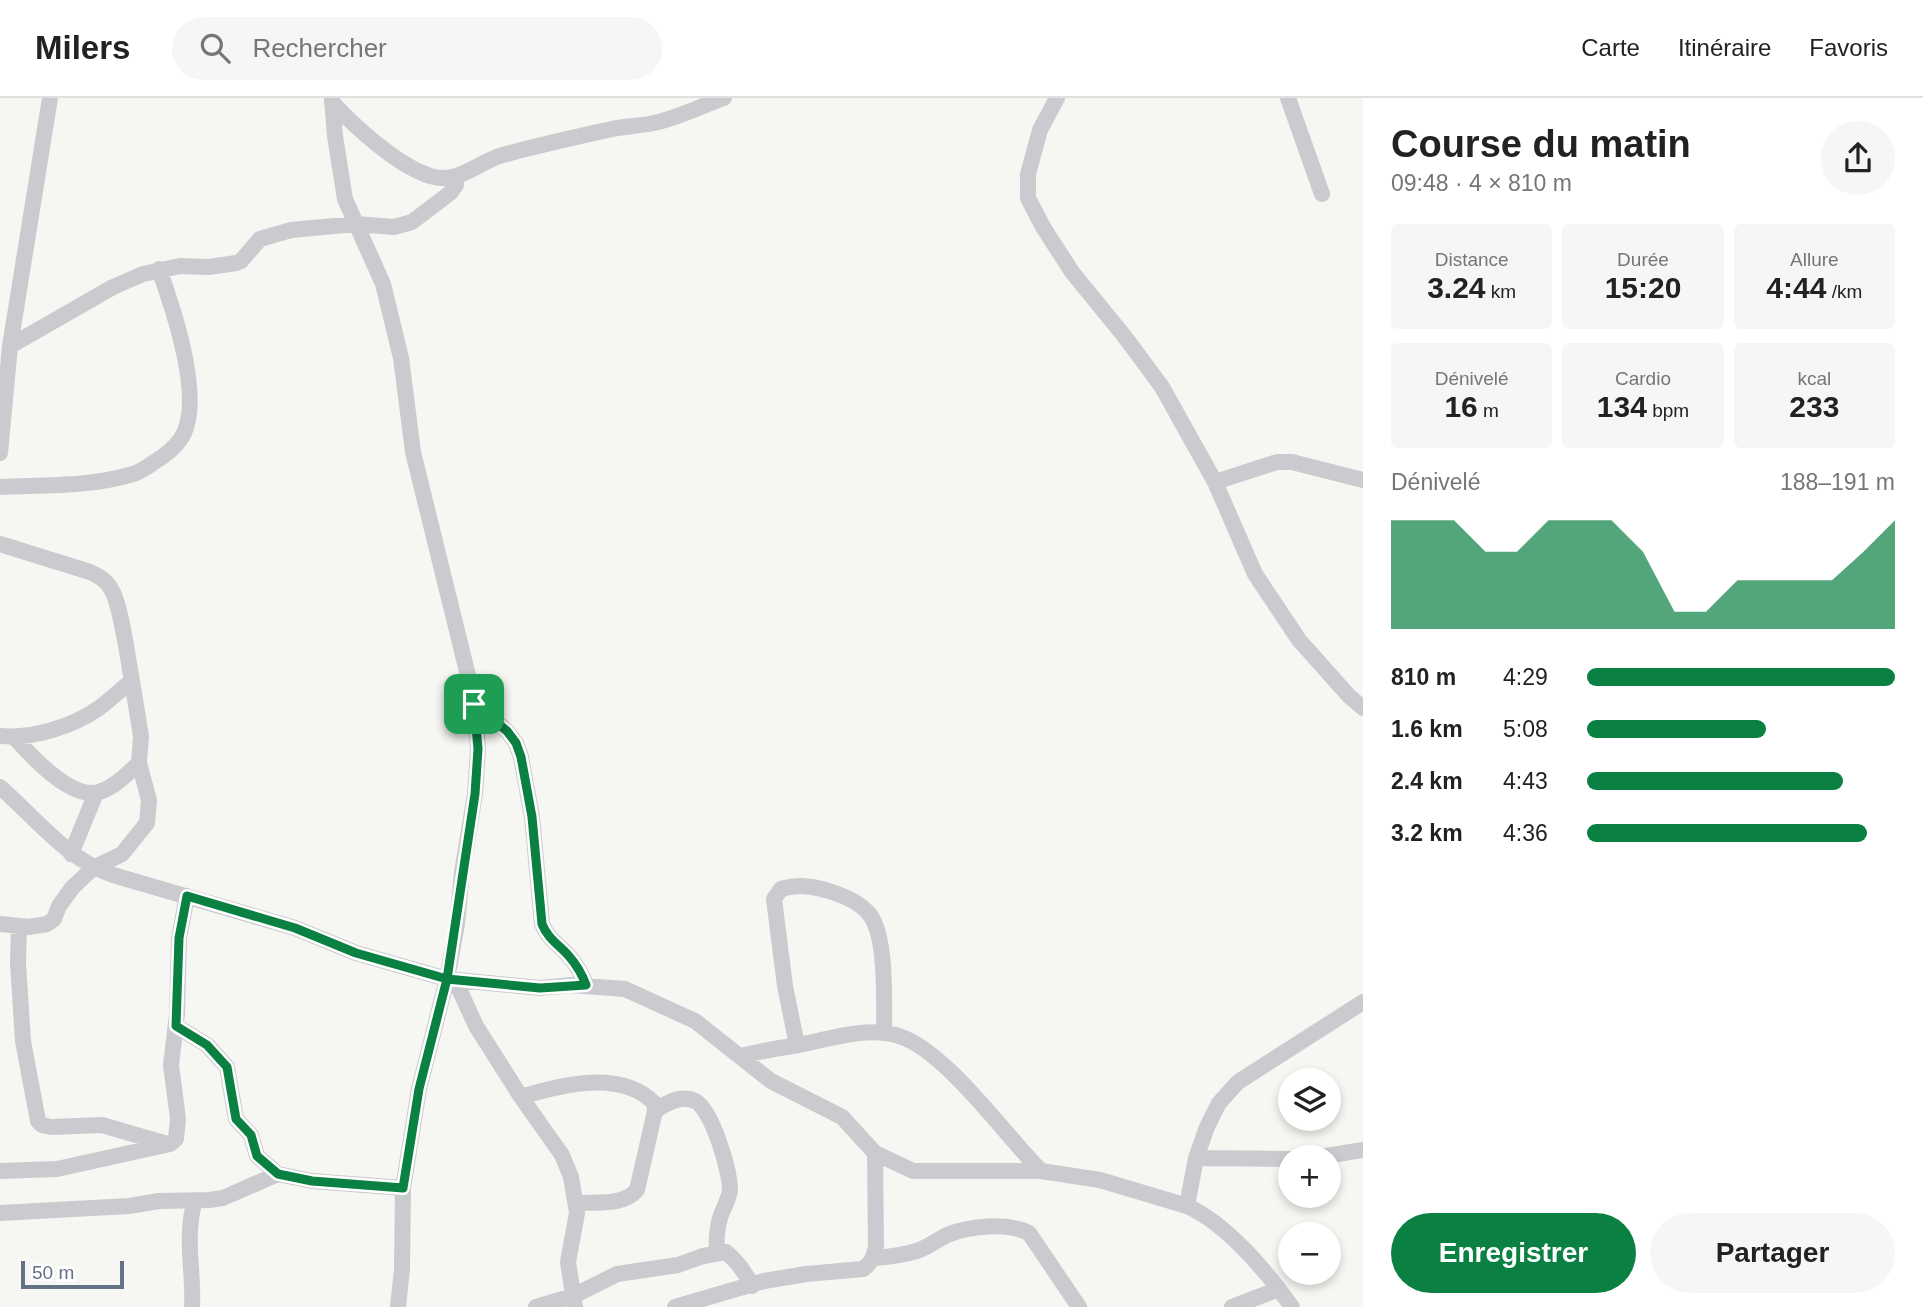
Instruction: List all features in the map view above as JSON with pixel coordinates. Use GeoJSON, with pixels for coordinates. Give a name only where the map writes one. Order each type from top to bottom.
{"type":"FeatureCollection","features":[{"type":"Feature","properties":{"kind":"street"},"geometry":{"type":"LineString","coordinates":[[0,453],[10,346],[50,98]]}},
{"type":"Feature","properties":{"kind":"street"},"geometry":{"type":"LineString","coordinates":[[332,100],[372,140],[419,172],[436,178],[456,178],[495,157],[614,128],[656,122],[724,98]]}},
{"type":"Feature","properties":{"kind":"street"},"geometry":{"type":"LineString","coordinates":[[1057,98],[1040,130],[1028,174],[1028,198],[1072,272],[1162,387],[1215,482],[1255,574],[1299,640],[1363,708]]}},
{"type":"Feature","properties":{"kind":"street"},"geometry":{"type":"LineString","coordinates":[[1287,98],[1322,194]]}},
{"type":"Feature","properties":{"kind":"street"},"geometry":{"type":"LineString","coordinates":[[332,100],[345,199],[383,284],[401,358],[412,452],[474,704],[478,749],[476,785],[462,872],[451,980],[419,1089],[403,1188],[403,1304]]}},
{"type":"Feature","properties":{"kind":"street"},"geometry":{"type":"LineString","coordinates":[[10,346],[113,287],[159,269],[228,265],[241,261],[260,239],[313,227],[356,224],[394,227],[412,222],[450,193],[456,185],[456,178]]}},
{"type":"Feature","properties":{"kind":"street"},"geometry":{"type":"LineString","coordinates":[[0,487],[78,484],[136,473],[163,456],[181,439],[188,415],[188,384],[183,348],[159,269]]}},
{"type":"Feature","properties":{"kind":"street"},"geometry":{"type":"LineString","coordinates":[[1215,482],[1277,462],[1293,463],[1363,480]]}},
{"type":"Feature","properties":{"kind":"street"},"geometry":{"type":"LineString","coordinates":[[0,544],[90,572],[104,579],[113,591],[141,736],[139,763],[149,800],[147,823],[122,854],[93,868],[72,888],[59,906],[54,919],[47,925],[0,924]]}},
{"type":"Feature","properties":{"kind":"street"},"geometry":{"type":"LineString","coordinates":[[7,736],[33,735],[77,720],[99,708],[132,681]]}},
{"type":"Feature","properties":{"kind":"street"},"geometry":{"type":"LineString","coordinates":[[474,704],[507,731],[516,743],[526,779],[532,817],[542,924],[546,934],[568,955],[582,974],[586,985]]}},
{"type":"Feature","properties":{"kind":"street"},"geometry":{"type":"LineString","coordinates":[[7,736],[40,765],[80,790],[96,793],[111,787],[139,763]]}},
{"type":"Feature","properties":{"kind":"street"},"geometry":{"type":"LineString","coordinates":[[0,787],[71,854],[93,868],[295,928],[356,953],[451,980],[540,988],[586,985],[625,989],[695,1021],[771,1081],[842,1117],[875,1153],[913,1171],[1041,1171],[1100,1180],[1187,1206],[1223,1228],[1292,1307]]}},
{"type":"Feature","properties":{"kind":"street"},"geometry":{"type":"LineString","coordinates":[[71,854],[96,793]]}},
{"type":"Feature","properties":{"kind":"street"},"geometry":{"type":"LineString","coordinates":[[797,1045],[785,986],[774,899],[781,889],[795,884],[841,895],[858,904],[871,916],[878,930],[881,950],[884,1033]]}},
{"type":"Feature","properties":{"kind":"street"},"geometry":{"type":"LineString","coordinates":[[0,1171],[57,1169],[170,1144],[176,1139],[178,1132],[171,1066],[176,1026],[179,938],[187,896]]}},
{"type":"Feature","properties":{"kind":"street"},"geometry":{"type":"LineString","coordinates":[[19,926],[18,963],[23,1041],[38,1121],[51,1127],[102,1125],[170,1144]]}},
{"type":"Feature","properties":{"kind":"street"},"geometry":{"type":"LineString","coordinates":[[451,980],[475,1026],[520,1097],[562,1155],[571,1177],[577,1203],[568,1262],[574,1302]]}},
{"type":"Feature","properties":{"kind":"street"},"geometry":{"type":"LineString","coordinates":[[1187,1206],[1196,1158],[1219,1103],[1238,1082],[1363,1002]]}},
{"type":"Feature","properties":{"kind":"street"},"geometry":{"type":"LineString","coordinates":[[176,1026],[207,1045],[227,1067],[236,1119],[251,1135],[257,1156],[278,1174],[312,1181],[403,1188]]}},
{"type":"Feature","properties":{"kind":"street"},"geometry":{"type":"LineString","coordinates":[[741,1056],[863,1032],[900,1037],[919,1046],[942,1063],[1041,1171]]}},
{"type":"Feature","properties":{"kind":"street"},"geometry":{"type":"LineString","coordinates":[[520,1097],[573,1085],[621,1085],[638,1091],[654,1103],[655,1111],[636,1190],[631,1197],[619,1201],[577,1203]]}},
{"type":"Feature","properties":{"kind":"street"},"geometry":{"type":"LineString","coordinates":[[655,1111],[675,1100],[695,1100],[716,1134],[729,1178],[730,1191],[717,1231],[717,1253]]}},
{"type":"Feature","properties":{"kind":"street"},"geometry":{"type":"LineString","coordinates":[[1341,1154],[1363,1150]]}},
{"type":"Feature","properties":{"kind":"street"},"geometry":{"type":"LineString","coordinates":[[675,1307],[764,1281],[863,1269],[869,1265],[874,1258],[876,1246],[875,1153]]}},
{"type":"Feature","properties":{"kind":"street"},"geometry":{"type":"LineString","coordinates":[[1196,1158],[1278,1159]]}},
{"type":"Feature","properties":{"kind":"street"},"geometry":{"type":"LineString","coordinates":[[0,1213],[129,1206],[159,1201],[195,1202],[223,1198],[278,1174]]}},
{"type":"Feature","properties":{"kind":"street"},"geometry":{"type":"LineString","coordinates":[[192,1307],[190,1230],[195,1202]]}},
{"type":"Feature","properties":{"kind":"street"},"geometry":{"type":"LineString","coordinates":[[874,1258],[894,1257],[920,1250],[961,1230],[1022,1230],[1029,1233],[1079,1307]]}},
{"type":"Feature","properties":{"kind":"street"},"geometry":{"type":"LineString","coordinates":[[536,1307],[574,1302],[617,1274],[678,1265],[726,1252],[744,1270],[752,1286]]}},
{"type":"Feature","properties":{"kind":"street"},"geometry":{"type":"LineString","coordinates":[[1232,1307],[1279,1289]]}},
{"type":"Feature","properties":{"kind":"route"},"geometry":{"type":"LineString","coordinates":[[474,704],[477,775],[447,979],[356,953],[295,928],[187,896],[179,938],[176,1026],[207,1045],[227,1067],[236,1119],[251,1135],[257,1156],[278,1174],[312,1181],[403,1188],[419,1089],[447,979],[540,988],[586,985],[582,974],[568,955],[546,934],[542,924],[532,817],[526,779],[516,743],[507,731],[474,704]]}}]}
